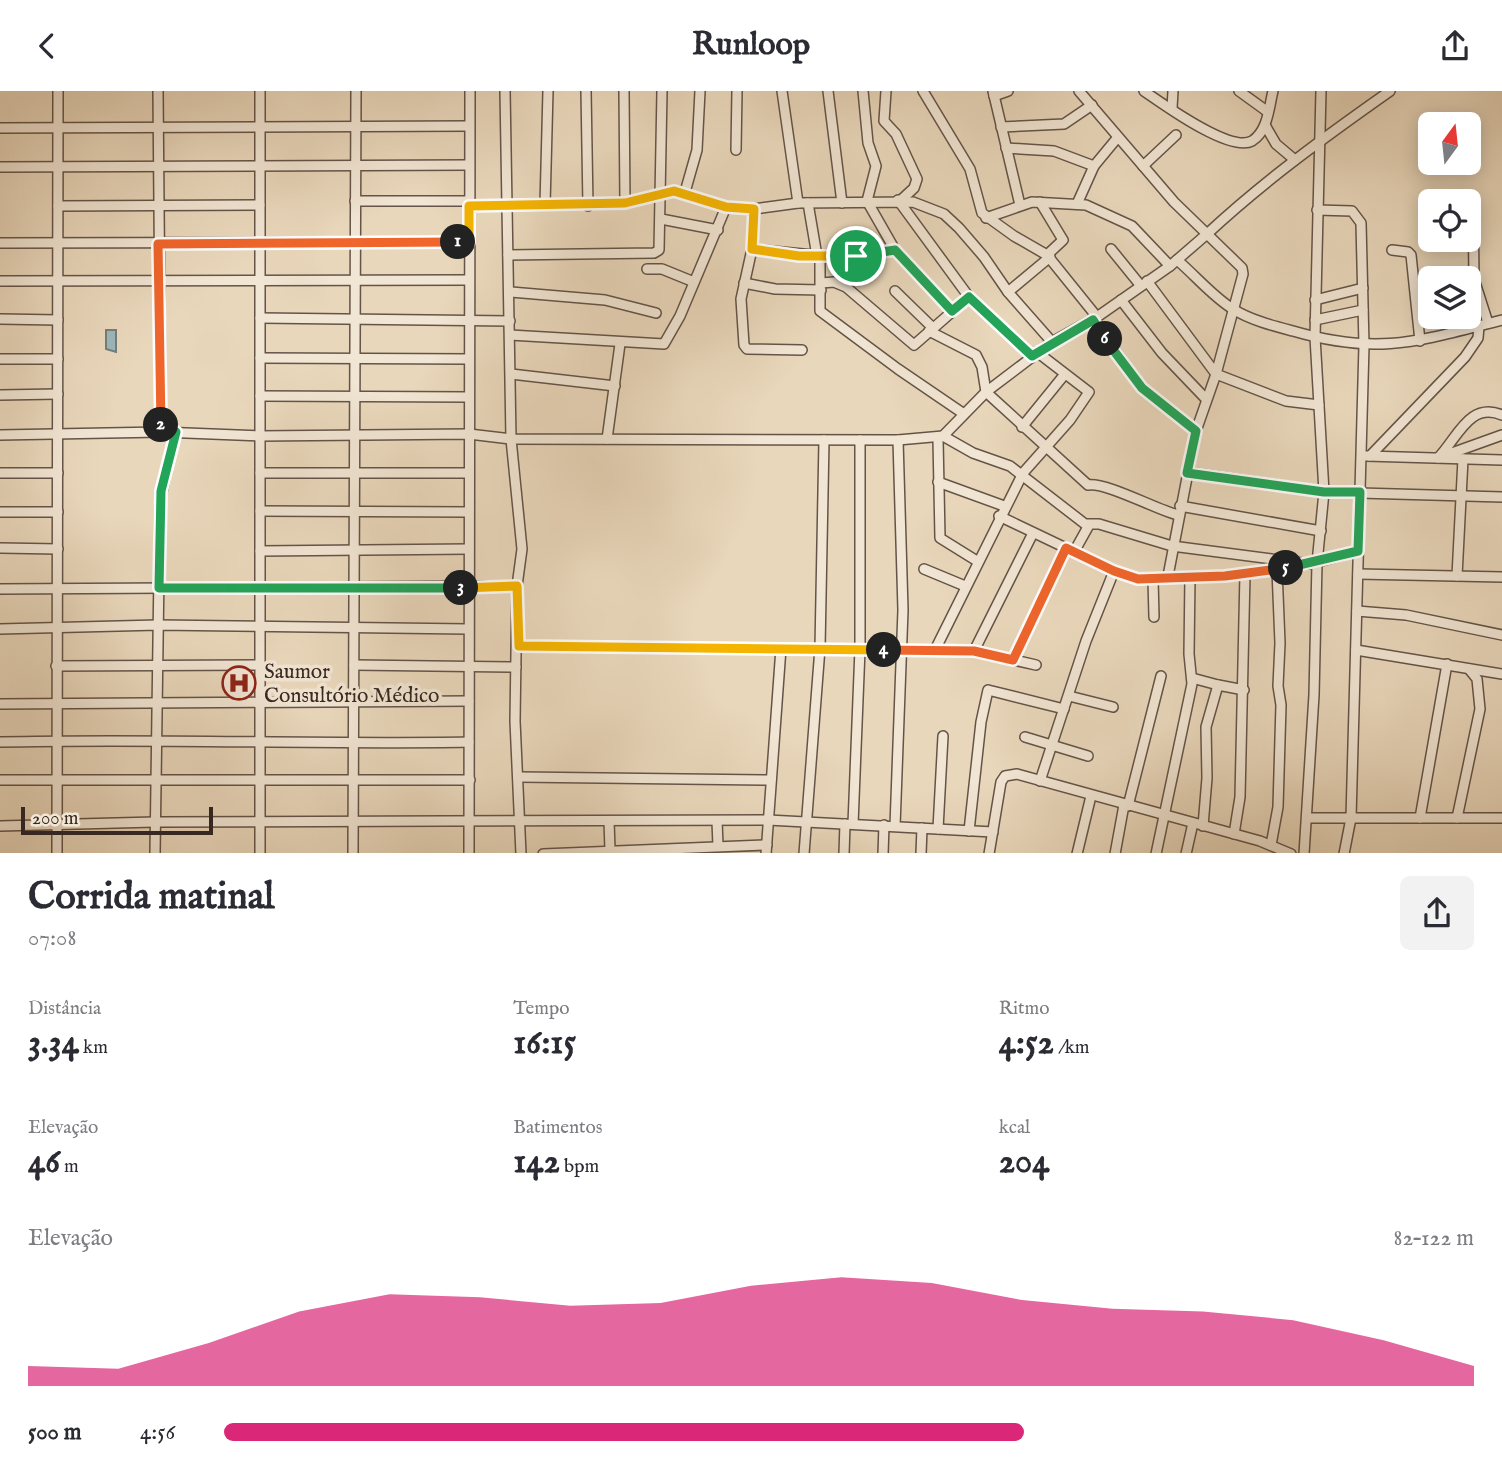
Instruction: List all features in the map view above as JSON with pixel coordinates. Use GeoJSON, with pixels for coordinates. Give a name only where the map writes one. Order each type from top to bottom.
{"type":"FeatureCollection","features":[{"type":"Feature","properties":{"kind":"street"},"geometry":{"type":"LineString","coordinates":[[57,853],[58,91]]}},
{"type":"Feature","properties":{"kind":"street"},"geometry":{"type":"LineString","coordinates":[[158,91],[161,432]]}},
{"type":"Feature","properties":{"kind":"street"},"geometry":{"type":"LineString","coordinates":[[260,91],[260,741],[257,782],[260,853]]}},
{"type":"Feature","properties":{"kind":"street"},"geometry":{"type":"LineString","coordinates":[[353,853],[356,91]]}},
{"type":"Feature","properties":{"kind":"street"},"geometry":{"type":"LineString","coordinates":[[469,853],[470,91]]}},
{"type":"Feature","properties":{"kind":"street"},"geometry":{"type":"LineString","coordinates":[[505,91],[506,205],[511,292],[511,439],[522,549],[517,586],[519,646],[516,667],[521,853]]}},
{"type":"Feature","properties":{"kind":"street"},"geometry":{"type":"LineString","coordinates":[[545,205],[548,91]]}},
{"type":"Feature","properties":{"kind":"street"},"geometry":{"type":"LineString","coordinates":[[586,91],[588,205]]}},
{"type":"Feature","properties":{"kind":"street"},"geometry":{"type":"LineString","coordinates":[[624,91],[625,203]]}},
{"type":"Feature","properties":{"kind":"street"},"geometry":{"type":"LineString","coordinates":[[508,255],[654,253],[659,250],[662,91]]}},
{"type":"Feature","properties":{"kind":"street"},"geometry":{"type":"LineString","coordinates":[[685,193],[697,149],[700,91]]}},
{"type":"Feature","properties":{"kind":"street"},"geometry":{"type":"LineString","coordinates":[[736,150],[737,91]]}},
{"type":"Feature","properties":{"kind":"street"},"geometry":{"type":"LineString","coordinates":[[782,91],[803,203],[819,256],[821,286],[818,308],[825,316],[964,414]]}},
{"type":"Feature","properties":{"kind":"street"},"geometry":{"type":"LineString","coordinates":[[828,91],[842,203]]}},
{"type":"Feature","properties":{"kind":"street"},"geometry":{"type":"LineString","coordinates":[[863,91],[868,143],[876,166],[867,201],[895,250],[952,311]]}},
{"type":"Feature","properties":{"kind":"street"},"geometry":{"type":"LineString","coordinates":[[886,91],[884,121],[896,134],[917,179],[914,188],[899,200]]}},
{"type":"Feature","properties":{"kind":"street"},"geometry":{"type":"LineString","coordinates":[[923,91],[970,169],[980,207],[986,218],[1049,256],[1142,388],[1196,431]]}},
{"type":"Feature","properties":{"kind":"street"},"geometry":{"type":"LineString","coordinates":[[1008,91],[993,94],[1020,205]]}},
{"type":"Feature","properties":{"kind":"street"},"geometry":{"type":"LineString","coordinates":[[1080,91],[1143,166],[1242,268],[1242,280],[1216,374],[1196,431],[1168,576]]}},
{"type":"Feature","properties":{"kind":"street"},"geometry":{"type":"LineString","coordinates":[[1144,91],[1211,134],[1244,142],[1252,141],[1265,125],[1273,91]]}},
{"type":"Feature","properties":{"kind":"street"},"geometry":{"type":"LineString","coordinates":[[1172,108],[1173,91]]}},
{"type":"Feature","properties":{"kind":"street"},"geometry":{"type":"LineString","coordinates":[[1239,91],[1268,112]]}},
{"type":"Feature","properties":{"kind":"street"},"geometry":{"type":"LineString","coordinates":[[1304,853],[1313,563],[1321,531],[1324,492],[1315,337],[1321,91]]}},
{"type":"Feature","properties":{"kind":"street"},"geometry":{"type":"LineString","coordinates":[[977,561],[940,538],[938,482],[941,437],[986,392],[1034,354],[1095,319],[1173,263],[1295,160],[1390,91]]}},
{"type":"Feature","properties":{"kind":"street"},"geometry":{"type":"LineString","coordinates":[[1001,127],[1064,124],[1092,106]]}},
{"type":"Feature","properties":{"kind":"street"},"geometry":{"type":"LineString","coordinates":[[1265,125],[1276,144],[1295,160]]}},
{"type":"Feature","properties":{"kind":"street"},"geometry":{"type":"LineString","coordinates":[[0,128],[469,126]]}},
{"type":"Feature","properties":{"kind":"street"},"geometry":{"type":"LineString","coordinates":[[1143,166],[1176,135]]}},
{"type":"Feature","properties":{"kind":"street"},"geometry":{"type":"LineString","coordinates":[[1077,204],[1094,166],[1118,137]]}},
{"type":"Feature","properties":{"kind":"street"},"geometry":{"type":"LineString","coordinates":[[1006,148],[1054,151],[1094,166]]}},
{"type":"Feature","properties":{"kind":"street"},"geometry":{"type":"LineString","coordinates":[[0,167],[468,165]]}},
{"type":"Feature","properties":{"kind":"street"},"geometry":{"type":"LineString","coordinates":[[355,201],[588,205],[625,203],[662,194],[685,193],[726,207],[754,209],[803,203],[899,200],[913,202],[944,214],[984,257],[1008,292],[1052,342]]}},
{"type":"Feature","properties":{"kind":"street"},"geometry":{"type":"LineString","coordinates":[[899,200],[969,297],[1034,354],[1089,392],[1023,473],[999,516],[935,650]]}},
{"type":"Feature","properties":{"kind":"street"},"geometry":{"type":"LineString","coordinates":[[1008,292],[1063,240],[1040,202]]}},
{"type":"Feature","properties":{"kind":"street"},"geometry":{"type":"LineString","coordinates":[[986,218],[1020,205],[1040,202],[1093,207],[1128,223],[1173,263],[1233,309],[1273,325],[1315,337],[1364,345],[1419,341],[1502,320]]}},
{"type":"Feature","properties":{"kind":"street"},"geometry":{"type":"LineString","coordinates":[[58,206],[260,205]]}},
{"type":"Feature","properties":{"kind":"street"},"geometry":{"type":"LineString","coordinates":[[510,335],[620,344],[629,340],[664,344],[694,282],[705,251],[718,230],[726,207]]}},
{"type":"Feature","properties":{"kind":"street"},"geometry":{"type":"LineString","coordinates":[[754,209],[752,249],[741,299],[745,347],[802,350]]}},
{"type":"Feature","properties":{"kind":"street"},"geometry":{"type":"LineString","coordinates":[[1317,210],[1352,211],[1359,218],[1363,288],[1365,456],[1360,492],[1351,818],[1344,853]]}},
{"type":"Feature","properties":{"kind":"street"},"geometry":{"type":"LineString","coordinates":[[661,219],[718,230]]}},
{"type":"Feature","properties":{"kind":"street"},"geometry":{"type":"LineString","coordinates":[[0,243],[469,242]]}},
{"type":"Feature","properties":{"kind":"street"},"geometry":{"type":"LineString","coordinates":[[752,249],[819,256],[856,256],[895,250]]}},
{"type":"Feature","properties":{"kind":"street"},"geometry":{"type":"LineString","coordinates":[[1111,249],[1144,283],[1216,374],[1286,401],[1319,405]]}},
{"type":"Feature","properties":{"kind":"street"},"geometry":{"type":"LineString","coordinates":[[1392,250],[1408,252],[1411,255],[1419,341]]}},
{"type":"Feature","properties":{"kind":"street"},"geometry":{"type":"LineString","coordinates":[[1365,456],[1465,357],[1478,338],[1483,324],[1474,279],[1474,252]]}},
{"type":"Feature","properties":{"kind":"street"},"geometry":{"type":"LineString","coordinates":[[647,269],[662,269],[694,282]]}},
{"type":"Feature","properties":{"kind":"street"},"geometry":{"type":"LineString","coordinates":[[0,281],[354,283],[469,280]]}},
{"type":"Feature","properties":{"kind":"street"},"geometry":{"type":"LineString","coordinates":[[744,283],[775,289],[821,286],[834,282],[846,287],[914,345],[969,297]]}},
{"type":"Feature","properties":{"kind":"street"},"geometry":{"type":"LineString","coordinates":[[1315,300],[1363,288]]}},
{"type":"Feature","properties":{"kind":"street"},"geometry":{"type":"LineString","coordinates":[[895,291],[931,329],[976,355],[982,367],[986,392],[1045,449],[1088,485],[1099,483],[1151,507],[1321,531]]}},
{"type":"Feature","properties":{"kind":"street"},"geometry":{"type":"LineString","coordinates":[[511,292],[594,298],[656,313]]}},
{"type":"Feature","properties":{"kind":"street"},"geometry":{"type":"LineString","coordinates":[[1121,300],[1162,353],[1206,399]]}},
{"type":"Feature","properties":{"kind":"street"},"geometry":{"type":"LineString","coordinates":[[1315,320],[1363,310]]}},
{"type":"Feature","properties":{"kind":"street"},"geometry":{"type":"LineString","coordinates":[[260,318],[469,318],[510,321]]}},
{"type":"Feature","properties":{"kind":"street"},"geometry":{"type":"LineString","coordinates":[[0,319],[58,320]]}},
{"type":"Feature","properties":{"kind":"street"},"geometry":{"type":"LineString","coordinates":[[607,439],[620,344]]}},
{"type":"Feature","properties":{"kind":"street"},"geometry":{"type":"LineString","coordinates":[[260,358],[469,359]]}},
{"type":"Feature","properties":{"kind":"street"},"geometry":{"type":"LineString","coordinates":[[0,359],[58,359]]}},
{"type":"Feature","properties":{"kind":"street"},"geometry":{"type":"LineString","coordinates":[[511,374],[615,386]]}},
{"type":"Feature","properties":{"kind":"street"},"geometry":{"type":"LineString","coordinates":[[1022,426],[1065,374]]}},
{"type":"Feature","properties":{"kind":"street"},"geometry":{"type":"LineString","coordinates":[[0,395],[58,394]]}},
{"type":"Feature","properties":{"kind":"street"},"geometry":{"type":"LineString","coordinates":[[260,396],[469,397]]}},
{"type":"Feature","properties":{"kind":"street"},"geometry":{"type":"LineString","coordinates":[[1438,458],[1469,417],[1487,411],[1502,415]]}},
{"type":"Feature","properties":{"kind":"street"},"geometry":{"type":"LineString","coordinates":[[155,853],[161,491],[176,432]]}},
{"type":"Feature","properties":{"kind":"street"},"geometry":{"type":"LineString","coordinates":[[0,435],[176,432],[353,437],[469,434],[511,439],[898,440],[941,437],[956,446],[1023,473],[1089,525],[1099,524],[1172,546],[1313,563]]}},
{"type":"Feature","properties":{"kind":"street"},"geometry":{"type":"LineString","coordinates":[[1438,458],[1502,435]]}},
{"type":"Feature","properties":{"kind":"street"},"geometry":{"type":"LineString","coordinates":[[804,853],[804,821],[820,648],[824,440]]}},
{"type":"Feature","properties":{"kind":"street"},"geometry":{"type":"LineString","coordinates":[[844,853],[849,824],[860,649],[860,440]]}},
{"type":"Feature","properties":{"kind":"street"},"geometry":{"type":"LineString","coordinates":[[895,826],[903,610],[898,440]]}},
{"type":"Feature","properties":{"kind":"street"},"geometry":{"type":"LineString","coordinates":[[1365,456],[1502,460]]}},
{"type":"Feature","properties":{"kind":"street"},"geometry":{"type":"LineString","coordinates":[[1457,576],[1464,459]]}},
{"type":"Feature","properties":{"kind":"street"},"geometry":{"type":"LineString","coordinates":[[0,473],[58,473]]}},
{"type":"Feature","properties":{"kind":"street"},"geometry":{"type":"LineString","coordinates":[[260,473],[468,473]]}},
{"type":"Feature","properties":{"kind":"street"},"geometry":{"type":"LineString","coordinates":[[1187,473],[1324,492],[1502,497]]}},
{"type":"Feature","properties":{"kind":"street"},"geometry":{"type":"LineString","coordinates":[[938,482],[1004,506]]}},
{"type":"Feature","properties":{"kind":"street"},"geometry":{"type":"LineString","coordinates":[[260,511],[469,512]]}},
{"type":"Feature","properties":{"kind":"street"},"geometry":{"type":"LineString","coordinates":[[0,512],[58,512]]}},
{"type":"Feature","properties":{"kind":"street"},"geometry":{"type":"LineString","coordinates":[[999,516],[1114,571],[1138,579],[1277,570],[1358,551]]}},
{"type":"Feature","properties":{"kind":"street"},"geometry":{"type":"LineString","coordinates":[[1013,660],[1070,550],[1089,525]]}},
{"type":"Feature","properties":{"kind":"street"},"geometry":{"type":"LineString","coordinates":[[974,651],[1033,533]]}},
{"type":"Feature","properties":{"kind":"street"},"geometry":{"type":"LineString","coordinates":[[0,548],[58,549]]}},
{"type":"Feature","properties":{"kind":"street"},"geometry":{"type":"LineString","coordinates":[[260,551],[469,549]]}},
{"type":"Feature","properties":{"kind":"street"},"geometry":{"type":"LineString","coordinates":[[924,569],[965,586]]}},
{"type":"Feature","properties":{"kind":"street"},"geometry":{"type":"LineString","coordinates":[[1271,845],[1278,807],[1281,705],[1278,687],[1280,643],[1277,570]]}},
{"type":"Feature","properties":{"kind":"street"},"geometry":{"type":"LineString","coordinates":[[1040,781],[1114,571]]}},
{"type":"Feature","properties":{"kind":"street"},"geometry":{"type":"LineString","coordinates":[[1234,834],[1240,800],[1245,574]]}},
{"type":"Feature","properties":{"kind":"street"},"geometry":{"type":"LineString","coordinates":[[1358,574],[1502,577]]}},
{"type":"Feature","properties":{"kind":"street"},"geometry":{"type":"LineString","coordinates":[[1156,853],[1166,815],[1192,678],[1189,654],[1190,577]]}},
{"type":"Feature","properties":{"kind":"street"},"geometry":{"type":"LineString","coordinates":[[1153,579],[1154,617]]}},
{"type":"Feature","properties":{"kind":"street"},"geometry":{"type":"LineString","coordinates":[[0,589],[517,586]]}},
{"type":"Feature","properties":{"kind":"street"},"geometry":{"type":"LineString","coordinates":[[1357,611],[1406,615],[1502,635]]}},
{"type":"Feature","properties":{"kind":"street"},"geometry":{"type":"LineString","coordinates":[[0,629],[158,625],[468,629]]}},
{"type":"Feature","properties":{"kind":"street"},"geometry":{"type":"LineString","coordinates":[[519,646],[974,651],[1036,665]]}},
{"type":"Feature","properties":{"kind":"street"},"geometry":{"type":"LineString","coordinates":[[543,853],[718,846],[766,849],[781,648]]}},
{"type":"Feature","properties":{"kind":"street"},"geometry":{"type":"LineString","coordinates":[[1356,650],[1502,674]]}},
{"type":"Feature","properties":{"kind":"street"},"geometry":{"type":"LineString","coordinates":[[1420,818],[1447,664]]}},
{"type":"Feature","properties":{"kind":"street"},"geometry":{"type":"LineString","coordinates":[[56,666],[260,665]]}},
{"type":"Feature","properties":{"kind":"street"},"geometry":{"type":"LineString","coordinates":[[354,665],[516,667]]}},
{"type":"Feature","properties":{"kind":"street"},"geometry":{"type":"LineString","coordinates":[[1469,669],[1481,693]]}},
{"type":"Feature","properties":{"kind":"street"},"geometry":{"type":"LineString","coordinates":[[1457,818],[1481,693],[1490,673]]}},
{"type":"Feature","properties":{"kind":"street"},"geometry":{"type":"LineString","coordinates":[[1115,853],[1161,676]]}},
{"type":"Feature","properties":{"kind":"street"},"geometry":{"type":"LineString","coordinates":[[1192,678],[1244,690]]}},
{"type":"Feature","properties":{"kind":"street"},"geometry":{"type":"LineString","coordinates":[[1203,826],[1208,778],[1206,727],[1218,685]]}},
{"type":"Feature","properties":{"kind":"street"},"geometry":{"type":"LineString","coordinates":[[970,831],[981,722],[988,690],[1064,709]]}},
{"type":"Feature","properties":{"kind":"street"},"geometry":{"type":"LineString","coordinates":[[1069,696],[1113,707]]}},
{"type":"Feature","properties":{"kind":"street"},"geometry":{"type":"LineString","coordinates":[[0,704],[469,701]]}},
{"type":"Feature","properties":{"kind":"street"},"geometry":{"type":"LineString","coordinates":[[938,829],[943,736]]}},
{"type":"Feature","properties":{"kind":"street"},"geometry":{"type":"LineString","coordinates":[[1025,737],[1088,756]]}},
{"type":"Feature","properties":{"kind":"street"},"geometry":{"type":"LineString","coordinates":[[0,742],[260,741],[353,745],[469,742]]}},
{"type":"Feature","properties":{"kind":"street"},"geometry":{"type":"LineString","coordinates":[[989,853],[1001,782],[1005,776],[1017,774],[1234,834],[1291,853]]}},
{"type":"Feature","properties":{"kind":"street"},"geometry":{"type":"LineString","coordinates":[[519,776],[771,780]]}},
{"type":"Feature","properties":{"kind":"street"},"geometry":{"type":"LineString","coordinates":[[0,781],[470,780]]}},
{"type":"Feature","properties":{"kind":"street"},"geometry":{"type":"LineString","coordinates":[[1077,853],[1091,796]]}},
{"type":"Feature","properties":{"kind":"street"},"geometry":{"type":"LineString","coordinates":[[1307,818],[1502,818]]}},
{"type":"Feature","properties":{"kind":"street"},"geometry":{"type":"LineString","coordinates":[[0,826],[155,822],[259,824],[768,820],[993,832]]}},
{"type":"Feature","properties":{"kind":"street"},"geometry":{"type":"LineString","coordinates":[[609,821],[610,850]]}},
{"type":"Feature","properties":{"kind":"street"},"geometry":{"type":"LineString","coordinates":[[717,821],[718,846]]}},
{"type":"Feature","properties":{"kind":"street"},"geometry":{"type":"LineString","coordinates":[[1186,853],[1193,823]]}},
{"type":"Feature","properties":{"kind":"street"},"geometry":{"type":"LineString","coordinates":[[883,853],[884,825]]}},
{"type":"Feature","properties":{"kind":"street"},"geometry":{"type":"LineString","coordinates":[[922,828],[922,853]]}},
{"type":"Feature","properties":{"kind":"water"},"geometry":{"type":"Polygon","coordinates":[[[106,330],[116,330],[116,352],[106,349],[106,330]]]}},
{"type":"Feature","properties":{"kind":"place","name":"Saumor Consultório Médico"},"geometry":{"type":"Point","coordinates":[239,683]}},
{"type":"Feature","properties":{"kind":"route"},"geometry":{"type":"LineString","coordinates":[[674,191],[726,207],[754,209],[752,249],[799,256],[856,256],[895,250],[952,311],[969,297],[1032,356],[1093,320],[1116,356],[1142,388],[1196,431],[1187,473],[1324,492],[1360,492],[1358,551],[1317,563],[1277,570],[1225,576],[1138,579],[1114,571],[1066,548],[1013,660],[974,651],[519,646],[517,586],[159,588],[161,491],[176,432],[161,432],[158,244],[469,242],[469,206],[625,203],[674,191]]}}]}
